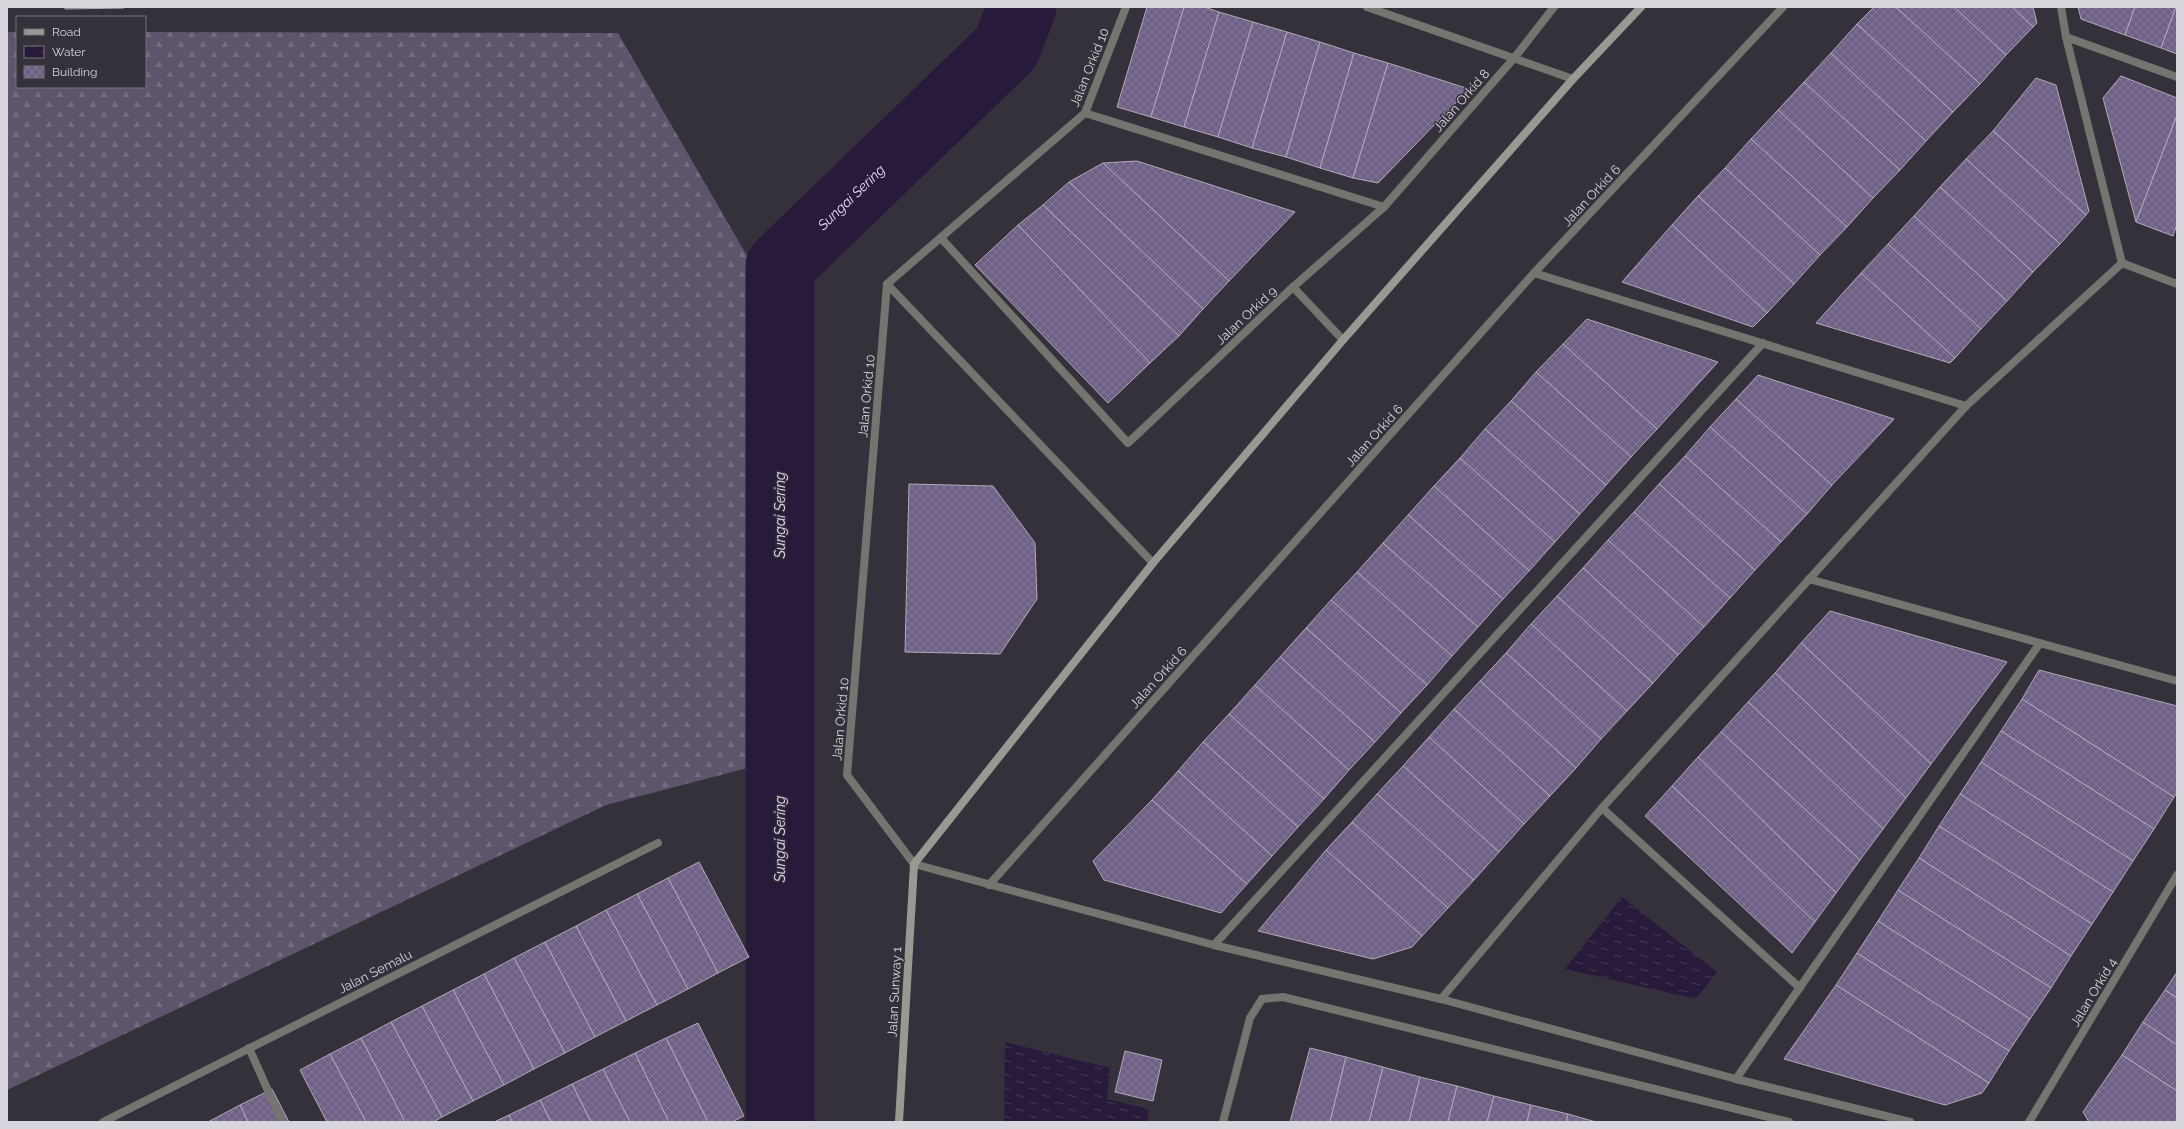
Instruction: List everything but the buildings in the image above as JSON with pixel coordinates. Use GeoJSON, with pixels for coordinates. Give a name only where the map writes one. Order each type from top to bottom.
{"type":"FeatureCollection","features":[{"type":"Feature","properties":{"kind":"street","name":"Jalan Orkid 10"},"geometry":{"type":"LineString","coordinates":[[914,864],[847,775],[887,284],[1085,114],[1126,7]]}},
{"type":"Feature","properties":{"kind":"street"},"geometry":{"type":"LineString","coordinates":[[1367,7],[1514,57],[1573,79]]}},
{"type":"Feature","properties":{"kind":"street","name":"Jalan Orkid 8"},"geometry":{"type":"LineString","coordinates":[[1384,208],[1514,57],[1554,7]]}},
{"type":"Feature","properties":{"kind":"street"},"geometry":{"type":"LineString","coordinates":[[1641,7],[1573,79],[1344,340],[1153,563],[914,864],[1214,945],[1441,999],[1736,1079],[1910,1122]]}},
{"type":"Feature","properties":{"kind":"street","name":"Jalan Orkid 6"},"geometry":{"type":"LineString","coordinates":[[989,885],[1534,274],[1783,7]]}},
{"type":"Feature","properties":{"kind":"street"},"geometry":{"type":"LineString","coordinates":[[2061,7],[2066,37],[2122,263]]}},
{"type":"Feature","properties":{"kind":"street"},"geometry":{"type":"LineString","coordinates":[[2066,37],[2177,77]]}},
{"type":"Feature","properties":{"kind":"street"},"geometry":{"type":"LineString","coordinates":[[1085,114],[1384,208]]}},
{"type":"Feature","properties":{"kind":"street","name":"Jalan Orkid 9"},"geometry":{"type":"LineString","coordinates":[[941,238],[1128,443],[1293,287],[1384,208]]}},
{"type":"Feature","properties":{"kind":"street"},"geometry":{"type":"LineString","coordinates":[[2122,263],[2177,284]]}},
{"type":"Feature","properties":{"kind":"street"},"geometry":{"type":"LineString","coordinates":[[1441,999],[1602,808],[1966,406],[2122,263]]}},
{"type":"Feature","properties":{"kind":"street"},"geometry":{"type":"LineString","coordinates":[[1534,274],[1966,406]]}},
{"type":"Feature","properties":{"kind":"street"},"geometry":{"type":"LineString","coordinates":[[887,284],[1153,563]]}},
{"type":"Feature","properties":{"kind":"street"},"geometry":{"type":"LineString","coordinates":[[1293,287],[1344,340]]}},
{"type":"Feature","properties":{"kind":"street"},"geometry":{"type":"LineString","coordinates":[[1214,945],[1763,343]]}},
{"type":"Feature","properties":{"kind":"street"},"geometry":{"type":"LineString","coordinates":[[1809,579],[2177,681]]}},
{"type":"Feature","properties":{"kind":"street"},"geometry":{"type":"LineString","coordinates":[[1736,1079],[2040,643]]}},
{"type":"Feature","properties":{"kind":"street"},"geometry":{"type":"LineString","coordinates":[[1602,808],[1800,988]]}},
{"type":"Feature","properties":{"kind":"street","name":"Jalan Semalu"},"geometry":{"type":"LineString","coordinates":[[102,1122],[658,843]]}},
{"type":"Feature","properties":{"kind":"street","name":"Jalan Sunway 1"},"geometry":{"type":"LineString","coordinates":[[899,1122],[914,864]]}},
{"type":"Feature","properties":{"kind":"street","name":"Jalan Orkid 4"},"geometry":{"type":"LineString","coordinates":[[2029,1122],[2177,875]]}},
{"type":"Feature","properties":{"kind":"street"},"geometry":{"type":"LineString","coordinates":[[1223,1122],[1250,1018],[1262,999],[1284,997],[1775,1120],[1790,1122]]}},
{"type":"Feature","properties":{"kind":"street"},"geometry":{"type":"LineString","coordinates":[[249,1048],[282,1122]]}},
{"type":"Feature","properties":{"kind":"green space"},"geometry":{"type":"Polygon","coordinates":[[[7,32],[16,32],[16,88],[146,88],[146,32],[618,33],[757,273],[763,764],[606,805],[7,1090],[7,32]]]}},
{"type":"Feature","properties":{"kind":"water"},"geometry":{"type":"Polygon","coordinates":[[[1622,897],[1717,972],[1696,999],[1565,969],[1622,897]]]}},
{"type":"Feature","properties":{"kind":"water"},"geometry":{"type":"Polygon","coordinates":[[[1005,1042],[1110,1068],[1107,1099],[1149,1109],[1147,1122],[1004,1122],[1005,1042]]]}},
{"type":"Feature","properties":{"kind":"waterway","name":"Sungai Sering"},"geometry":{"type":"LineString","coordinates":[[780,1122],[780,266],[1006,48],[1022,7]]}}]}
